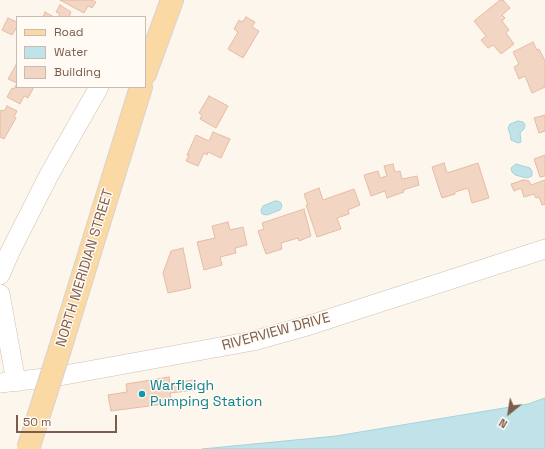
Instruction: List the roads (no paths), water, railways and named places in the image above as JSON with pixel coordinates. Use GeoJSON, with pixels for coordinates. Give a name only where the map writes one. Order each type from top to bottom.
{"type":"FeatureCollection","features":[{"type":"Feature","properties":{"kind":"main road"},"geometry":{"type":"LineString","coordinates":[[146,67],[172,0]]}},
{"type":"Feature","properties":{"kind":"main road","name":"NORTH MERIDIAN STREET"},"geometry":{"type":"LineString","coordinates":[[28,449],[141,88]]}},
{"type":"Feature","properties":{"kind":"street"},"geometry":{"type":"LineString","coordinates":[[0,275],[16,239],[49,175],[97,88]]}},
{"type":"Feature","properties":{"kind":"street","name":"RIVERVIEW DRIVE"},"geometry":{"type":"LineString","coordinates":[[8,383],[60,376],[253,341],[310,325],[545,249]]}},
{"type":"Feature","properties":{"kind":"street"},"geometry":{"type":"LineString","coordinates":[[0,294],[8,383]]}},
{"type":"Feature","properties":{"kind":"water"},"geometry":{"type":"Polygon","coordinates":[[[518,121],[523,122],[525,125],[524,129],[520,133],[521,142],[518,143],[511,140],[508,128],[510,124],[518,121]]]}},
{"type":"Feature","properties":{"kind":"water"},"geometry":{"type":"Polygon","coordinates":[[[516,164],[530,168],[532,171],[532,176],[527,178],[515,175],[511,168],[516,164]]]}},
{"type":"Feature","properties":{"kind":"water"},"geometry":{"type":"Polygon","coordinates":[[[275,201],[281,203],[282,206],[280,210],[267,215],[262,214],[261,210],[263,206],[275,201]]]}},
{"type":"Feature","properties":{"kind":"water"},"geometry":{"type":"Polygon","coordinates":[[[545,398],[545,449],[202,449],[336,436],[528,404],[545,398]]]}},
{"type":"Feature","properties":{"kind":"place","name":"Warfleigh Pumping Station"},"geometry":{"type":"Point","coordinates":[142,394]}}]}
